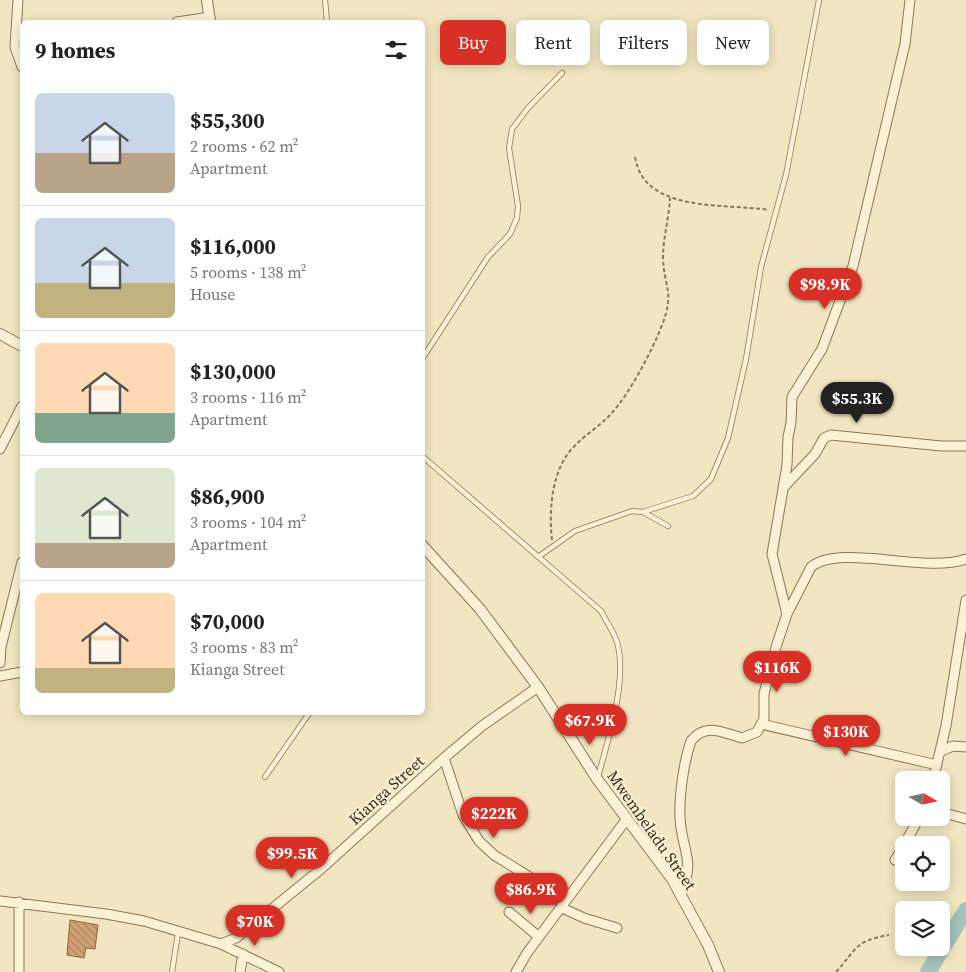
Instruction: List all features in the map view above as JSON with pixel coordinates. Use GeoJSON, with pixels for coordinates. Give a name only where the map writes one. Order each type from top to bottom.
{"type":"FeatureCollection","features":[{"type":"Feature","properties":{"kind":"street"},"geometry":{"type":"LineString","coordinates":[[18,0],[15,47],[20,61]]}},
{"type":"Feature","properties":{"kind":"street"},"geometry":{"type":"LineString","coordinates":[[208,0],[210,20]]}},
{"type":"Feature","properties":{"kind":"street"},"geometry":{"type":"LineString","coordinates":[[787,614],[772,554],[783,488],[792,397],[822,349],[853,266],[905,44],[910,0]]}},
{"type":"Feature","properties":{"kind":"street"},"geometry":{"type":"LineString","coordinates":[[0,334],[20,345]]}},
{"type":"Feature","properties":{"kind":"street"},"geometry":{"type":"LineString","coordinates":[[0,449],[20,410]]}},
{"type":"Feature","properties":{"kind":"street"},"geometry":{"type":"LineString","coordinates":[[783,488],[815,454],[824,438],[831,434],[941,446],[966,446]]}},
{"type":"Feature","properties":{"kind":"street","name":"Mwembeladu Street"},"geometry":{"type":"LineString","coordinates":[[425,550],[480,609],[538,686],[597,779],[661,864],[680,895],[719,972]]}},
{"type":"Feature","properties":{"kind":"street"},"geometry":{"type":"LineString","coordinates":[[680,895],[687,881],[690,865],[682,836],[680,816],[691,741],[696,734],[706,729],[719,729],[742,738],[757,732],[764,719],[764,694],[787,614],[807,573],[817,562],[843,558],[910,563],[966,560]]}},
{"type":"Feature","properties":{"kind":"street"},"geometry":{"type":"LineString","coordinates":[[0,663],[1,648],[20,570]]}},
{"type":"Feature","properties":{"kind":"street"},"geometry":{"type":"LineString","coordinates":[[935,771],[941,751],[966,600]]}},
{"type":"Feature","properties":{"kind":"street"},"geometry":{"type":"LineString","coordinates":[[0,676],[20,672]]}},
{"type":"Feature","properties":{"kind":"street","name":"Kianga Street"},"geometry":{"type":"LineString","coordinates":[[221,944],[236,938],[278,906],[444,758],[482,726],[538,686]]}},
{"type":"Feature","properties":{"kind":"street"},"geometry":{"type":"LineString","coordinates":[[761,724],[937,765]]}},
{"type":"Feature","properties":{"kind":"street"},"geometry":{"type":"LineString","coordinates":[[941,751],[953,746],[966,747]]}},
{"type":"Feature","properties":{"kind":"street"},"geometry":{"type":"LineString","coordinates":[[444,758],[463,815],[479,841],[494,855],[528,876],[563,906],[584,918],[617,928]]}},
{"type":"Feature","properties":{"kind":"street"},"geometry":{"type":"LineString","coordinates":[[950,815],[966,819]]}},
{"type":"Feature","properties":{"kind":"street"},"geometry":{"type":"LineString","coordinates":[[516,972],[626,820]]}},
{"type":"Feature","properties":{"kind":"street"},"geometry":{"type":"LineString","coordinates":[[0,902],[19,902],[40,907],[106,914],[144,922],[221,944],[278,972]]}},
{"type":"Feature","properties":{"kind":"street"},"geometry":{"type":"LineString","coordinates":[[19,902],[19,972]]}},
{"type":"Feature","properties":{"kind":"street"},"geometry":{"type":"LineString","coordinates":[[509,912],[540,937]]}},
{"type":"Feature","properties":{"kind":"street"},"geometry":{"type":"LineString","coordinates":[[240,972],[243,954]]}},
{"type":"Feature","properties":{"kind":"lane"},"geometry":{"type":"LineString","coordinates":[[325,0],[327,20]]}},
{"type":"Feature","properties":{"kind":"lane"},"geometry":{"type":"LineString","coordinates":[[538,557],[575,531],[632,511],[643,512],[693,496],[711,479],[728,438],[746,359],[761,267],[786,175],[819,0]]}},
{"type":"Feature","properties":{"kind":"lane"},"geometry":{"type":"LineString","coordinates":[[425,354],[488,257],[510,234],[517,218],[518,206],[509,148],[512,129],[528,108],[562,73]]}},
{"type":"Feature","properties":{"kind":"lane"},"geometry":{"type":"LineString","coordinates":[[425,459],[601,611],[617,642],[620,669],[618,693],[610,735],[597,779]]}},
{"type":"Feature","properties":{"kind":"lane"},"geometry":{"type":"LineString","coordinates":[[643,512],[668,526]]}},
{"type":"Feature","properties":{"kind":"lane"},"geometry":{"type":"LineString","coordinates":[[265,777],[308,715]]}},
{"type":"Feature","properties":{"kind":"lane"},"geometry":{"type":"LineString","coordinates":[[172,972],[178,933]]}},
{"type":"Feature","properties":{"kind":"path"},"geometry":{"type":"LineString","coordinates":[[635,157],[637,168],[642,175],[654,189],[670,198],[687,203],[776,212]]}},
{"type":"Feature","properties":{"kind":"path"},"geometry":{"type":"LineString","coordinates":[[553,546],[551,505],[561,466],[567,455],[610,415],[624,398],[653,345],[665,317],[669,295],[663,259],[670,198]]}},
{"type":"Feature","properties":{"kind":"path"},"geometry":{"type":"LineString","coordinates":[[836,972],[858,945],[874,938],[889,935]]}},
{"type":"Feature","properties":{"kind":"building"},"geometry":{"type":"Polygon","coordinates":[[[70,920],[98,925],[95,949],[86,948],[84,958],[67,955],[70,920]]]}},
{"type":"Feature","properties":{"kind":"waterway"},"geometry":{"type":"LineString","coordinates":[[928,972],[966,910]]}}]}
